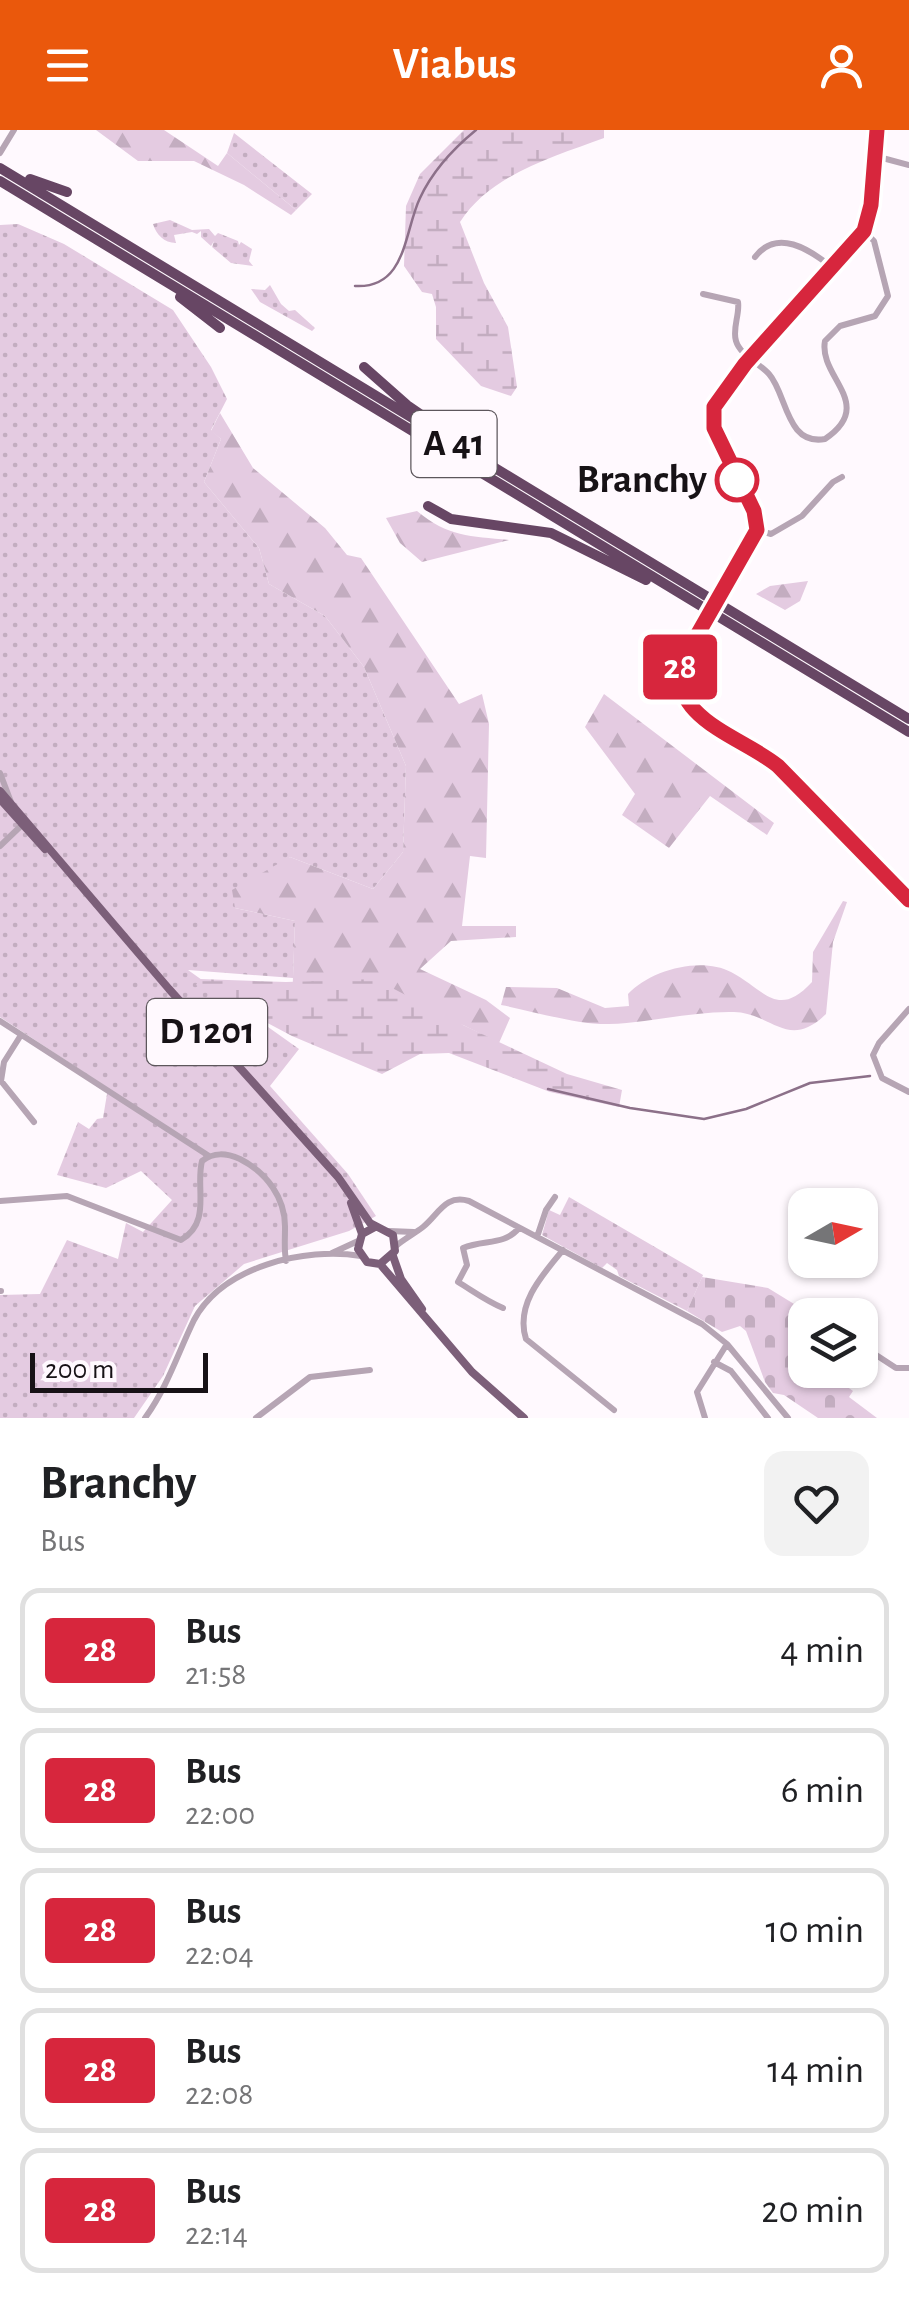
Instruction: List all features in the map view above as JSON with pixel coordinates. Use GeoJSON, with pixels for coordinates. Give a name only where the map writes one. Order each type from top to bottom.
{"type":"FeatureCollection","features":[{"type":"Feature","properties":{"kind":"highway"},"geometry":{"type":"LineString","coordinates":[[0,165],[44,186],[67,192]]}},
{"type":"Feature","properties":{"kind":"highway","name":"A 41"},"geometry":{"type":"LineString","coordinates":[[0,165],[909,719]]}},
{"type":"Feature","properties":{"kind":"highway","name":"A 41"},"geometry":{"type":"LineString","coordinates":[[0,181],[909,732]]}},
{"type":"Feature","properties":{"kind":"highway"},"geometry":{"type":"LineString","coordinates":[[97,240],[220,328]]}},
{"type":"Feature","properties":{"kind":"highway"},"geometry":{"type":"LineString","coordinates":[[364,367],[406,405],[564,511]]}},
{"type":"Feature","properties":{"kind":"highway"},"geometry":{"type":"LineString","coordinates":[[428,506],[452,519],[523,526],[551,533],[719,618]]}},
{"type":"Feature","properties":{"kind":"main road","name":"D 1201"},"geometry":{"type":"LineString","coordinates":[[0,791],[306,1144]]}},
{"type":"Feature","properties":{"kind":"main road","name":"D 1201"},"geometry":{"type":"LineString","coordinates":[[0,799],[109,918]]}},
{"type":"Feature","properties":{"kind":"main road"},"geometry":{"type":"LineString","coordinates":[[306,1144],[376,1226],[389,1231],[401,1278],[432,1326]]}},
{"type":"Feature","properties":{"kind":"main road"},"geometry":{"type":"LineString","coordinates":[[306,1144],[348,1199],[360,1237],[361,1256],[371,1264],[380,1264],[394,1251]]}},
{"type":"Feature","properties":{"kind":"main road"},"geometry":{"type":"LineString","coordinates":[[360,1237],[376,1226]]}},
{"type":"Feature","properties":{"kind":"main road"},"geometry":{"type":"LineString","coordinates":[[380,1264],[472,1372],[524,1418]]}},
{"type":"Feature","properties":{"kind":"street"},"geometry":{"type":"LineString","coordinates":[[1,152],[14,130]]}},
{"type":"Feature","properties":{"kind":"street"},"geometry":{"type":"LineString","coordinates":[[864,130],[877,131],[871,205],[864,231],[721,394],[712,417],[725,456],[754,511],[757,530],[680,669],[680,687],[686,704],[699,716],[778,766],[909,900]]}},
{"type":"Feature","properties":{"kind":"street"},"geometry":{"type":"LineString","coordinates":[[875,156],[909,165]]}},
{"type":"Feature","properties":{"kind":"street"},"geometry":{"type":"LineString","coordinates":[[703,294],[738,302],[736,341],[774,382],[788,417],[799,432],[816,440],[831,435],[846,412],[846,399],[826,361],[825,341],[840,326],[875,316],[888,296],[874,240],[864,231]]}},
{"type":"Feature","properties":{"kind":"street"},"geometry":{"type":"LineString","coordinates":[[754,258],[768,244],[782,241],[821,258],[833,268]]}},
{"type":"Feature","properties":{"kind":"street"},"geometry":{"type":"LineString","coordinates":[[757,530],[772,534],[792,523],[842,476]]}},
{"type":"Feature","properties":{"kind":"street"},"geometry":{"type":"LineString","coordinates":[[0,772],[12,803]]}},
{"type":"Feature","properties":{"kind":"street"},"geometry":{"type":"LineString","coordinates":[[0,846],[23,824]]}},
{"type":"Feature","properties":{"kind":"street"},"geometry":{"type":"LineString","coordinates":[[909,1009],[879,1042],[873,1055],[882,1078],[909,1092]]}},
{"type":"Feature","properties":{"kind":"street"},"geometry":{"type":"LineString","coordinates":[[0,1022],[208,1156],[236,1157],[269,1180],[283,1214],[286,1261]]}},
{"type":"Feature","properties":{"kind":"street"},"geometry":{"type":"LineString","coordinates":[[21,1035],[4,1062],[1,1081],[34,1122]]}},
{"type":"Feature","properties":{"kind":"street"},"geometry":{"type":"LineString","coordinates":[[0,1200],[67,1196],[181,1240],[192,1232],[200,1214],[200,1167],[208,1156]]}},
{"type":"Feature","properties":{"kind":"street"},"geometry":{"type":"LineString","coordinates":[[538,1237],[555,1196]]}},
{"type":"Feature","properties":{"kind":"street"},"geometry":{"type":"LineString","coordinates":[[394,1251],[448,1201],[458,1198],[702,1324],[727,1344],[788,1418]]}},
{"type":"Feature","properties":{"kind":"street"},"geometry":{"type":"LineString","coordinates":[[503,1308],[458,1282],[467,1265],[463,1248],[505,1240],[519,1228]]}},
{"type":"Feature","properties":{"kind":"street"},"geometry":{"type":"LineString","coordinates":[[389,1231],[415,1232]]}},
{"type":"Feature","properties":{"kind":"street"},"geometry":{"type":"LineString","coordinates":[[331,1253],[360,1237]]}},
{"type":"Feature","properties":{"kind":"street"},"geometry":{"type":"LineString","coordinates":[[563,1250],[526,1304],[521,1324],[526,1339],[614,1410]]}},
{"type":"Feature","properties":{"kind":"street"},"geometry":{"type":"LineString","coordinates":[[148,1415],[195,1319],[209,1300],[239,1275],[331,1253],[361,1256]]}},
{"type":"Feature","properties":{"kind":"street"},"geometry":{"type":"LineString","coordinates":[[705,1418],[697,1392],[727,1344]]}},
{"type":"Feature","properties":{"kind":"street"},"geometry":{"type":"LineString","coordinates":[[878,1357],[896,1368],[909,1368]]}},
{"type":"Feature","properties":{"kind":"street"},"geometry":{"type":"LineString","coordinates":[[714,1362],[731,1371],[768,1418]]}},
{"type":"Feature","properties":{"kind":"street"},"geometry":{"type":"LineString","coordinates":[[256,1418],[310,1377],[328,1372],[362,1374],[370,1370]]}},
{"type":"Feature","properties":{"kind":"green space"},"geometry":{"type":"Polygon","coordinates":[[[96,130],[164,130],[218,166],[227,153],[296,210],[291,215],[244,185],[194,161],[138,161],[96,130]]]}},
{"type":"Feature","properties":{"kind":"green space"},"geometry":{"type":"Polygon","coordinates":[[[464,130],[604,130],[604,138],[506,179],[473,205],[460,222],[484,283],[508,327],[517,387],[511,396],[481,386],[436,339],[432,294],[422,292],[404,266],[406,206],[420,174],[464,130]]]}},
{"type":"Feature","properties":{"kind":"green space"},"geometry":{"type":"Polygon","coordinates":[[[234,133],[312,194],[296,210],[227,153],[234,133]]]}},
{"type":"Feature","properties":{"kind":"green space"},"geometry":{"type":"Polygon","coordinates":[[[170,220],[192,230],[209,229],[215,236],[218,233],[239,245],[241,242],[252,249],[249,261],[253,266],[231,263],[212,247],[214,241],[211,246],[201,237],[201,231],[174,235],[176,243],[164,240],[153,224],[170,220]]]}},
{"type":"Feature","properties":{"kind":"green space"},"geometry":{"type":"Polygon","coordinates":[[[18,224],[64,244],[173,310],[227,399],[211,430],[221,439],[204,482],[259,548],[269,584],[325,616],[364,667],[406,766],[403,852],[373,889],[290,857],[235,908],[295,921],[293,978],[188,970],[299,1049],[270,1086],[348,1174],[376,1216],[349,1231],[244,1264],[195,1306],[163,1376],[134,1418],[0,1418],[0,1295],[40,1294],[67,1240],[118,1259],[126,1223],[143,1232],[172,1200],[141,1171],[106,1188],[57,1175],[78,1122],[89,1129],[103,1118],[108,1088],[0,1017],[0,225],[18,224]]]}},
{"type":"Feature","properties":{"kind":"green space"},"geometry":{"type":"Polygon","coordinates":[[[270,285],[281,304],[289,311],[295,310],[315,328],[312,331],[260,302],[251,289],[265,290],[270,285]]]}},
{"type":"Feature","properties":{"kind":"green space"},"geometry":{"type":"Polygon","coordinates":[[[220,413],[253,468],[325,528],[347,555],[361,558],[459,704],[482,694],[489,724],[486,858],[470,856],[462,926],[516,926],[516,937],[451,941],[420,969],[486,1000],[510,1018],[499,1043],[463,1025],[292,1004],[295,921],[235,908],[232,890],[290,857],[373,889],[403,852],[406,766],[364,667],[325,616],[269,584],[259,548],[204,482],[221,439],[211,431],[220,413]]]}},
{"type":"Feature","properties":{"kind":"green space"},"geometry":{"type":"Polygon","coordinates":[[[417,511],[449,531],[509,540],[422,562],[400,543],[386,518],[417,511]]]}},
{"type":"Feature","properties":{"kind":"green space"},"geometry":{"type":"Polygon","coordinates":[[[808,581],[800,601],[785,610],[756,594],[770,586],[808,581]]]}},
{"type":"Feature","properties":{"kind":"green space"},"geometry":{"type":"Polygon","coordinates":[[[604,694],[774,823],[767,835],[710,796],[669,848],[622,815],[635,794],[585,727],[604,694]]]}},
{"type":"Feature","properties":{"kind":"green space"},"geometry":{"type":"Polygon","coordinates":[[[843,901],[847,902],[833,942],[826,1014],[801,1029],[790,1030],[734,1012],[596,1024],[501,1005],[506,987],[557,988],[605,1008],[629,1006],[628,994],[649,978],[676,968],[705,965],[731,972],[771,998],[789,999],[812,982],[813,952],[843,901]]]}},
{"type":"Feature","properties":{"kind":"green space"},"geometry":{"type":"Polygon","coordinates":[[[200,979],[375,979],[567,1074],[622,1090],[619,1107],[550,1092],[449,1053],[420,1054],[382,1074],[292,1036],[196,985],[200,979]]]}},
{"type":"Feature","properties":{"kind":"green space"},"geometry":{"type":"Polygon","coordinates":[[[569,1197],[703,1275],[687,1311],[619,1276],[607,1263],[602,1268],[542,1235],[549,1210],[560,1215],[569,1197]]]}},
{"type":"Feature","properties":{"kind":"green space"},"geometry":{"type":"Polygon","coordinates":[[[702,1277],[768,1288],[788,1300],[788,1388],[849,1388],[853,1391],[849,1397],[877,1418],[818,1418],[784,1395],[773,1393],[746,1331],[740,1326],[722,1332],[687,1311],[702,1277]]]}},
{"type":"Feature","properties":{"kind":"waterway"},"geometry":{"type":"LineString","coordinates":[[355,286],[372,284],[394,268],[425,188],[444,161],[476,130]]}},
{"type":"Feature","properties":{"kind":"waterway"},"geometry":{"type":"LineString","coordinates":[[548,1089],[630,1108],[704,1119],[746,1109],[810,1083],[870,1076]]}},
{"type":"Feature","properties":{"kind":"bus line","name":"28"},"geometry":{"type":"LineString","coordinates":[[877,130],[871,205],[864,231],[745,364],[714,407],[714,428],[754,511],[757,530],[683,660],[679,678],[683,698],[693,712],[778,766],[909,900]]}},
{"type":"Feature","properties":{"kind":"place","name":"Branchy"},"geometry":{"type":"Point","coordinates":[737,480]}}]}
